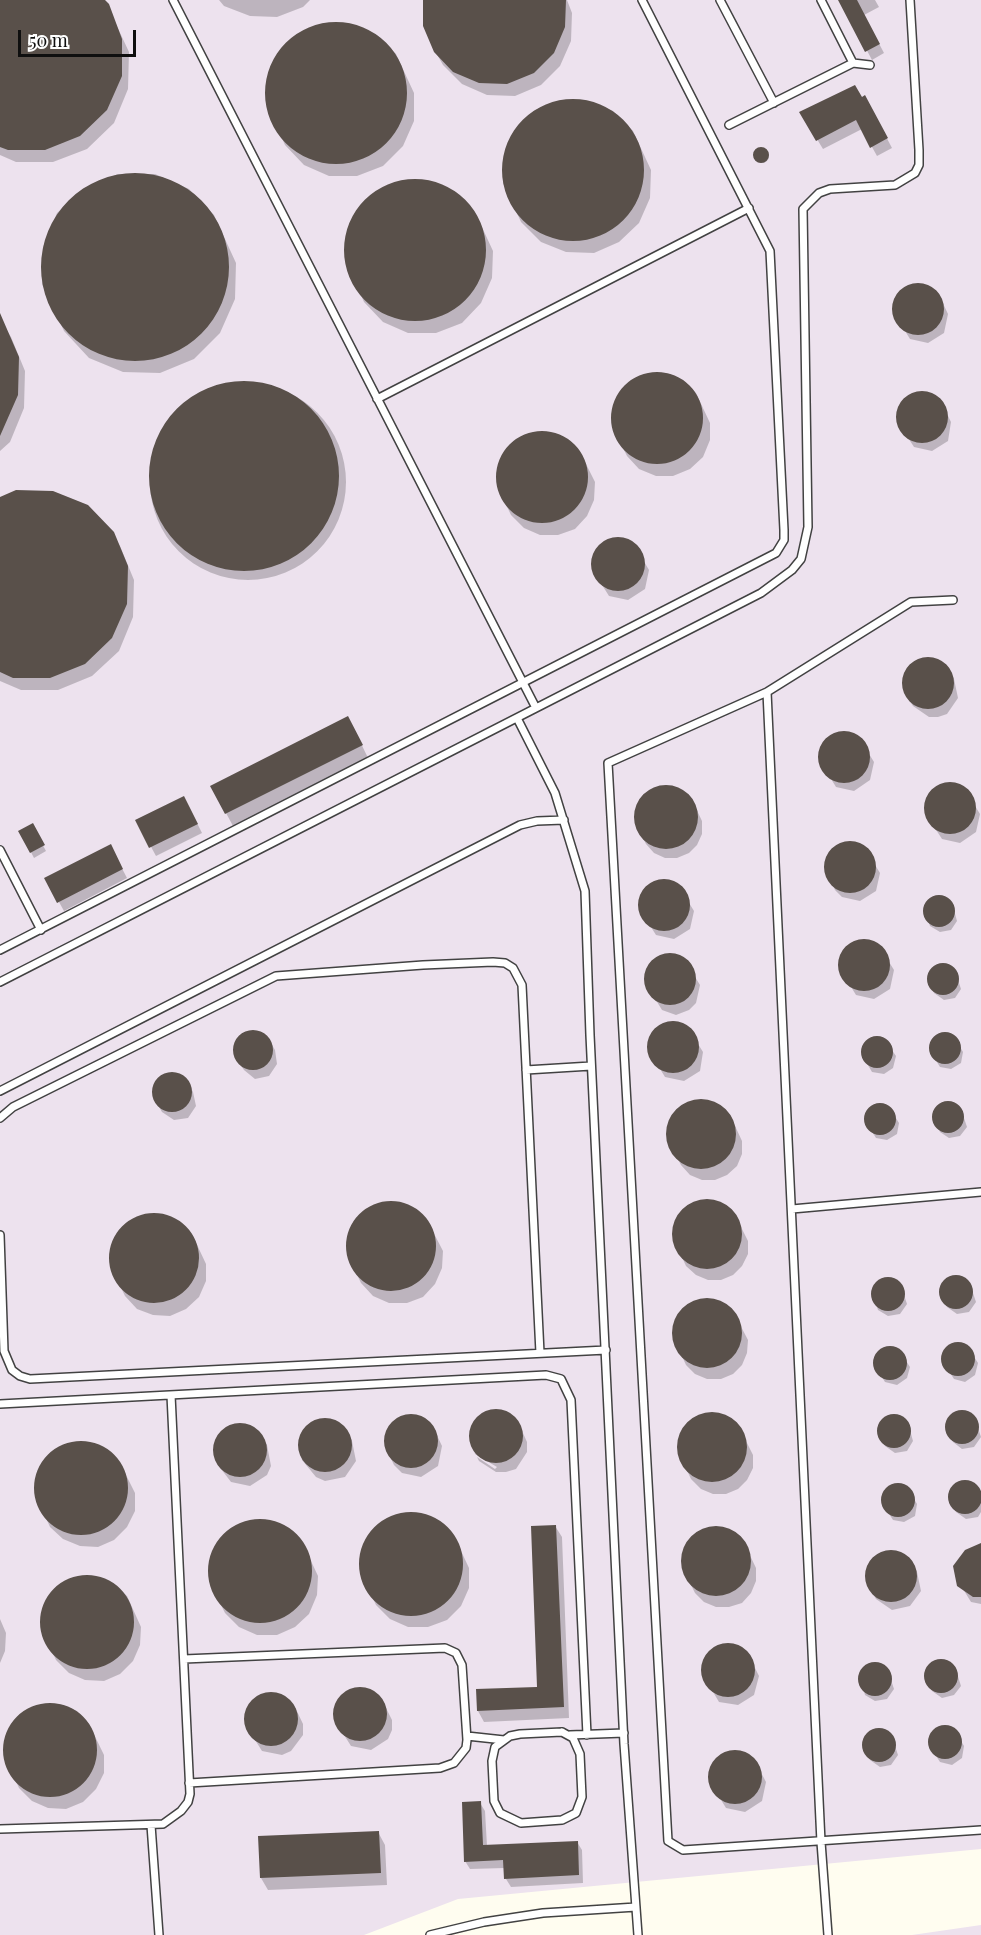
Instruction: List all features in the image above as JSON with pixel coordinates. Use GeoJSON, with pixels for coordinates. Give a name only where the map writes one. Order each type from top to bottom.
{"type":"FeatureCollection","features":[{"type":"Feature","properties":{"kind":"lane"},"geometry":{"type":"LineString","coordinates":[[173,0],[536,708]]}},
{"type":"Feature","properties":{"kind":"lane"},"geometry":{"type":"LineString","coordinates":[[0,950],[770,558],[780,547],[784,530],[772,264],[765,238],[642,0]]}},
{"type":"Feature","properties":{"kind":"lane"},"geometry":{"type":"LineString","coordinates":[[720,0],[774,103]]}},
{"type":"Feature","properties":{"kind":"lane"},"geometry":{"type":"LineString","coordinates":[[821,0],[853,63]]}},
{"type":"Feature","properties":{"kind":"lane"},"geometry":{"type":"LineString","coordinates":[[0,982],[780,582],[801,559],[808,527],[803,209],[819,193],[830,189],[895,185],[915,173],[919,165],[920,150],[910,0]]}},
{"type":"Feature","properties":{"kind":"lane"},"geometry":{"type":"LineString","coordinates":[[729,125],[853,63],[870,65]]}},
{"type":"Feature","properties":{"kind":"lane"},"geometry":{"type":"LineString","coordinates":[[377,399],[749,208]]}},
{"type":"Feature","properties":{"kind":"lane"},"geometry":{"type":"LineString","coordinates":[[953,600],[911,602],[767,692],[608,763],[668,1841],[683,1850],[981,1830]]}},
{"type":"Feature","properties":{"kind":"lane"},"geometry":{"type":"LineString","coordinates":[[767,692],[821,1842],[828,1935]]}},
{"type":"Feature","properties":{"kind":"lane"},"geometry":{"type":"LineString","coordinates":[[517,718],[555,793],[585,891],[591,1066],[624,1733],[638,1935]]}},
{"type":"Feature","properties":{"kind":"lane"},"geometry":{"type":"LineString","coordinates":[[0,1091],[519,825],[537,821],[564,820]]}},
{"type":"Feature","properties":{"kind":"lane"},"geometry":{"type":"LineString","coordinates":[[0,850],[40,930]]}},
{"type":"Feature","properties":{"kind":"lane"},"geometry":{"type":"LineString","coordinates":[[0,1118],[13,1107],[264,979],[292,973],[505,963],[513,968],[522,985],[540,1353]]}},
{"type":"Feature","properties":{"kind":"lane"},"geometry":{"type":"LineString","coordinates":[[526,1070],[591,1066]]}},
{"type":"Feature","properties":{"kind":"lane"},"geometry":{"type":"LineString","coordinates":[[792,1209],[981,1192]]}},
{"type":"Feature","properties":{"kind":"lane"},"geometry":{"type":"LineString","coordinates":[[0,1235],[4,1351],[12,1370],[30,1379],[606,1350]]}},
{"type":"Feature","properties":{"kind":"lane"},"geometry":{"type":"LineString","coordinates":[[0,1404],[546,1375],[561,1379],[571,1400],[587,1735]]}},
{"type":"Feature","properties":{"kind":"lane"},"geometry":{"type":"LineString","coordinates":[[0,1829],[163,1824],[181,1811],[188,1802],[184,1659],[171,1395]]}},
{"type":"Feature","properties":{"kind":"lane"},"geometry":{"type":"LineString","coordinates":[[184,1659],[446,1648],[456,1653],[462,1665],[467,1736],[466,1748],[462,1755],[448,1767],[189,1783]]}},
{"type":"Feature","properties":{"kind":"lane"},"geometry":{"type":"LineString","coordinates":[[562,1732],[576,1742],[580,1754],[582,1797],[576,1813],[562,1820],[521,1823],[508,1819],[495,1807],[492,1755],[495,1748],[504,1740],[520,1734],[562,1732]]}},
{"type":"Feature","properties":{"kind":"lane"},"geometry":{"type":"LineString","coordinates":[[570,1736],[624,1733]]}},
{"type":"Feature","properties":{"kind":"lane"},"geometry":{"type":"LineString","coordinates":[[467,1736],[504,1740]]}},
{"type":"Feature","properties":{"kind":"lane"},"geometry":{"type":"LineString","coordinates":[[151,1825],[159,1935]]}},
{"type":"Feature","properties":{"kind":"lane"},"geometry":{"type":"LineString","coordinates":[[430,1935],[484,1922],[543,1913],[636,1906]]}},
{"type":"Feature","properties":{"kind":"shaded area"},"geometry":{"type":"Polygon","coordinates":[[[0,0],[981,0],[981,1849],[458,1899],[364,1935],[0,1935],[0,0]]]}},
{"type":"Feature","properties":{"kind":"shaded area"},"geometry":{"type":"Polygon","coordinates":[[[981,1925],[981,1935],[912,1935],[981,1925]]]}},
{"type":"Feature","properties":{"kind":"building"},"geometry":{"type":"Polygon","coordinates":[[[0,0],[105,0],[109,4],[122,39],[122,76],[107,110],[80,136],[45,150],[8,150],[0,147],[0,0]]]}},
{"type":"Feature","properties":{"kind":"building"},"geometry":{"type":"Polygon","coordinates":[[[423,0],[566,0],[565,27],[554,53],[534,73],[507,84],[479,83],[453,72],[434,52],[423,26],[423,0]]]}},
{"type":"Feature","properties":{"kind":"building"},"geometry":{"type":"Polygon","coordinates":[[[838,0],[857,0],[880,44],[865,52],[838,0]]]}},
{"type":"Feature","properties":{"kind":"building"},"geometry":{"type":"Polygon","coordinates":[[[336,22],[363,27],[387,42],[402,66],[407,93],[402,120],[387,144],[363,159],[336,164],[309,159],[285,144],[270,120],[265,93],[270,66],[285,42],[309,27],[336,22]]]}},
{"type":"Feature","properties":{"kind":"building"},"geometry":{"type":"Polygon","coordinates":[[[855,85],[862,97],[865,95],[888,138],[870,148],[856,120],[816,141],[799,112],[855,85]]]}},
{"type":"Feature","properties":{"kind":"building"},"geometry":{"type":"Polygon","coordinates":[[[573,99],[600,104],[623,120],[639,143],[644,170],[639,197],[623,220],[600,236],[573,241],[546,236],[523,220],[507,197],[502,170],[507,143],[523,120],[546,104],[573,99]]]}},
{"type":"Feature","properties":{"kind":"building"},"geometry":{"type":"Polygon","coordinates":[[[761,147],[767,149],[769,155],[767,161],[761,163],[755,161],[753,155],[755,149],[761,147]]]}},
{"type":"Feature","properties":{"kind":"building"},"geometry":{"type":"Polygon","coordinates":[[[144,173],[180,184],[202,200],[214,215],[222,231],[228,249],[228,285],[222,303],[214,319],[202,334],[187,346],[171,354],[153,360],[126,361],[90,350],[62,327],[52,312],[42,285],[41,258],[52,222],[75,194],[90,184],[117,174],[144,173]]]}},
{"type":"Feature","properties":{"kind":"building"},"geometry":{"type":"Polygon","coordinates":[[[415,179],[442,184],[465,200],[481,223],[486,250],[481,277],[465,300],[442,316],[415,321],[388,316],[365,300],[349,277],[344,250],[349,223],[365,200],[388,184],[415,179]]]}},
{"type":"Feature","properties":{"kind":"building"},"geometry":{"type":"Polygon","coordinates":[[[918,283],[928,285],[936,291],[942,299],[944,309],[942,319],[936,327],[928,333],[918,335],[908,333],[900,327],[894,319],[892,309],[894,299],[900,291],[908,285],[918,283]]]}},
{"type":"Feature","properties":{"kind":"building"},"geometry":{"type":"Polygon","coordinates":[[[0,313],[19,357],[18,395],[0,436],[0,313]]]}},
{"type":"Feature","properties":{"kind":"building"},"geometry":{"type":"Polygon","coordinates":[[[648,372],[666,372],[683,379],[696,392],[703,409],[703,427],[696,444],[683,457],[666,464],[648,464],[631,457],[618,444],[611,427],[611,409],[618,392],[631,379],[648,372]]]}},
{"type":"Feature","properties":{"kind":"building"},"geometry":{"type":"Polygon","coordinates":[[[244,381],[262,383],[280,389],[297,397],[311,409],[323,423],[331,440],[337,458],[339,476],[337,494],[331,512],[323,529],[311,543],[297,555],[280,563],[262,569],[244,571],[226,569],[208,563],[191,555],[177,543],[165,529],[157,512],[151,494],[149,476],[151,458],[157,440],[165,423],[177,409],[191,397],[208,389],[226,383],[244,381]]]}},
{"type":"Feature","properties":{"kind":"building"},"geometry":{"type":"Polygon","coordinates":[[[922,391],[932,393],[940,399],[946,407],[948,417],[946,427],[940,435],[932,441],[922,443],[912,441],[904,435],[898,427],[896,417],[898,407],[904,399],[912,393],[922,391]]]}},
{"type":"Feature","properties":{"kind":"building"},"geometry":{"type":"Polygon","coordinates":[[[533,431],[551,431],[568,438],[581,451],[588,468],[588,486],[581,503],[568,516],[551,523],[533,523],[516,516],[503,503],[496,486],[496,468],[503,451],[516,438],[533,431]]]}},
{"type":"Feature","properties":{"kind":"building"},"geometry":{"type":"Polygon","coordinates":[[[16,490],[53,491],[88,505],[114,532],[128,566],[127,604],[112,638],[85,664],[50,678],[13,678],[0,672],[0,497],[16,490]]]}},
{"type":"Feature","properties":{"kind":"building"},"geometry":{"type":"Polygon","coordinates":[[[613,537],[623,537],[633,541],[641,549],[645,564],[641,579],[633,587],[623,591],[613,591],[603,587],[595,579],[591,569],[591,559],[595,549],[603,541],[613,537]]]}},
{"type":"Feature","properties":{"kind":"building"},"geometry":{"type":"Polygon","coordinates":[[[928,657],[938,659],[946,665],[952,673],[954,683],[952,693],[946,701],[938,707],[928,709],[918,707],[910,701],[904,693],[902,683],[904,673],[910,665],[918,659],[928,657]]]}},
{"type":"Feature","properties":{"kind":"building"},"geometry":{"type":"Polygon","coordinates":[[[348,716],[363,745],[225,814],[210,786],[348,716]]]}},
{"type":"Feature","properties":{"kind":"building"},"geometry":{"type":"Polygon","coordinates":[[[844,731],[854,733],[862,739],[868,747],[870,757],[868,767],[862,775],[854,781],[844,783],[834,781],[826,775],[820,767],[818,757],[820,747],[826,739],[834,733],[844,731]]]}},
{"type":"Feature","properties":{"kind":"building"},"geometry":{"type":"Polygon","coordinates":[[[950,782],[960,784],[968,790],[974,798],[976,808],[974,818],[968,826],[960,832],[950,834],[940,832],[932,826],[926,818],[924,808],[926,798],[932,790],[940,784],[950,782]]]}},
{"type":"Feature","properties":{"kind":"building"},"geometry":{"type":"Polygon","coordinates":[[[666,785],[678,787],[689,794],[696,805],[698,817],[696,829],[689,840],[678,847],[666,849],[654,847],[643,840],[636,829],[634,817],[636,805],[643,794],[654,787],[666,785]]]}},
{"type":"Feature","properties":{"kind":"building"},"geometry":{"type":"Polygon","coordinates":[[[184,796],[198,824],[149,848],[135,820],[184,796]]]}},
{"type":"Feature","properties":{"kind":"building"},"geometry":{"type":"Polygon","coordinates":[[[33,823],[45,845],[30,853],[18,831],[33,823]]]}},
{"type":"Feature","properties":{"kind":"building"},"geometry":{"type":"Polygon","coordinates":[[[850,841],[860,843],[868,849],[874,857],[876,867],[874,877],[868,885],[860,891],[850,893],[840,891],[832,885],[826,877],[824,867],[826,857],[832,849],[840,843],[850,841]]]}},
{"type":"Feature","properties":{"kind":"building"},"geometry":{"type":"Polygon","coordinates":[[[111,844],[123,869],[57,903],[44,878],[111,844]]]}},
{"type":"Feature","properties":{"kind":"building"},"geometry":{"type":"Polygon","coordinates":[[[664,879],[674,881],[682,887],[688,895],[690,905],[688,915],[682,923],[674,929],[664,931],[654,929],[646,923],[640,915],[638,905],[640,895],[646,887],[654,881],[664,879]]]}},
{"type":"Feature","properties":{"kind":"building"},"geometry":{"type":"Polygon","coordinates":[[[939,895],[951,899],[955,911],[951,923],[939,927],[927,923],[923,911],[927,899],[939,895]]]}},
{"type":"Feature","properties":{"kind":"building"},"geometry":{"type":"Polygon","coordinates":[[[864,939],[874,941],[882,947],[888,955],[890,965],[888,975],[882,983],[874,989],[864,991],[854,989],[846,983],[840,975],[838,965],[840,955],[846,947],[854,941],[864,939]]]}},
{"type":"Feature","properties":{"kind":"building"},"geometry":{"type":"Polygon","coordinates":[[[670,953],[680,955],[688,961],[694,969],[696,979],[694,989],[688,997],[680,1003],[670,1005],[660,1003],[652,997],[646,989],[644,979],[646,969],[652,961],[660,955],[670,953]]]}},
{"type":"Feature","properties":{"kind":"building"},"geometry":{"type":"Polygon","coordinates":[[[943,963],[955,967],[959,979],[955,991],[943,995],[931,991],[927,979],[931,967],[943,963]]]}},
{"type":"Feature","properties":{"kind":"building"},"geometry":{"type":"Polygon","coordinates":[[[673,1021],[687,1025],[695,1033],[699,1047],[695,1061],[687,1069],[673,1073],[659,1069],[651,1061],[647,1047],[651,1033],[659,1025],[673,1021]]]}},
{"type":"Feature","properties":{"kind":"building"},"geometry":{"type":"Polygon","coordinates":[[[253,1030],[267,1036],[273,1050],[267,1064],[253,1070],[239,1064],[233,1050],[239,1036],[253,1030]]]}},
{"type":"Feature","properties":{"kind":"building"},"geometry":{"type":"Polygon","coordinates":[[[945,1032],[957,1036],[961,1048],[957,1060],[945,1064],[933,1060],[929,1048],[933,1036],[945,1032]]]}},
{"type":"Feature","properties":{"kind":"building"},"geometry":{"type":"Polygon","coordinates":[[[877,1036],[889,1040],[893,1052],[889,1064],[877,1068],[865,1064],[861,1052],[865,1040],[877,1036]]]}},
{"type":"Feature","properties":{"kind":"building"},"geometry":{"type":"Polygon","coordinates":[[[172,1072],[186,1078],[192,1092],[186,1106],[172,1112],[158,1106],[152,1092],[158,1078],[172,1072]]]}},
{"type":"Feature","properties":{"kind":"building"},"geometry":{"type":"Polygon","coordinates":[[[701,1099],[714,1102],[726,1109],[733,1121],[736,1134],[733,1147],[726,1159],[714,1166],[701,1169],[688,1166],[676,1159],[669,1147],[666,1134],[669,1121],[676,1109],[688,1102],[701,1099]]]}},
{"type":"Feature","properties":{"kind":"building"},"geometry":{"type":"Polygon","coordinates":[[[948,1101],[960,1105],[964,1117],[960,1129],[948,1133],[936,1129],[932,1117],[936,1105],[948,1101]]]}},
{"type":"Feature","properties":{"kind":"building"},"geometry":{"type":"Polygon","coordinates":[[[880,1103],[892,1107],[896,1119],[892,1131],[880,1135],[868,1131],[864,1119],[868,1107],[880,1103]]]}},
{"type":"Feature","properties":{"kind":"building"},"geometry":{"type":"Polygon","coordinates":[[[707,1199],[720,1202],[732,1209],[739,1221],[742,1234],[739,1247],[732,1259],[720,1266],[707,1269],[694,1266],[682,1259],[675,1247],[672,1234],[675,1221],[682,1209],[694,1202],[707,1199]]]}},
{"type":"Feature","properties":{"kind":"building"},"geometry":{"type":"Polygon","coordinates":[[[382,1201],[400,1201],[416,1208],[429,1221],[436,1237],[436,1255],[429,1271],[416,1284],[400,1291],[382,1291],[366,1284],[353,1271],[346,1255],[346,1237],[353,1221],[366,1208],[382,1201]]]}},
{"type":"Feature","properties":{"kind":"building"},"geometry":{"type":"Polygon","coordinates":[[[145,1213],[163,1213],[179,1220],[192,1233],[199,1249],[199,1267],[192,1283],[179,1296],[163,1303],[145,1303],[129,1296],[116,1283],[109,1267],[109,1249],[116,1233],[129,1220],[145,1213]]]}},
{"type":"Feature","properties":{"kind":"building"},"geometry":{"type":"Polygon","coordinates":[[[956,1275],[968,1280],[973,1292],[968,1304],[956,1309],[944,1304],[939,1292],[944,1280],[956,1275]]]}},
{"type":"Feature","properties":{"kind":"building"},"geometry":{"type":"Polygon","coordinates":[[[888,1277],[900,1282],[905,1294],[900,1306],[888,1311],[876,1306],[871,1294],[876,1282],[888,1277]]]}},
{"type":"Feature","properties":{"kind":"building"},"geometry":{"type":"Polygon","coordinates":[[[707,1298],[720,1301],[732,1308],[739,1320],[742,1333],[739,1346],[732,1358],[720,1365],[707,1368],[694,1365],[682,1358],[675,1346],[672,1333],[675,1320],[682,1308],[694,1301],[707,1298]]]}},
{"type":"Feature","properties":{"kind":"building"},"geometry":{"type":"Polygon","coordinates":[[[958,1342],[970,1347],[975,1359],[970,1371],[958,1376],[946,1371],[941,1359],[946,1347],[958,1342]]]}},
{"type":"Feature","properties":{"kind":"building"},"geometry":{"type":"Polygon","coordinates":[[[890,1346],[902,1351],[907,1363],[902,1375],[890,1380],[878,1375],[873,1363],[878,1351],[890,1346]]]}},
{"type":"Feature","properties":{"kind":"building"},"geometry":{"type":"Polygon","coordinates":[[[491,1409],[501,1409],[511,1413],[519,1421],[523,1436],[519,1451],[511,1459],[501,1463],[491,1463],[481,1459],[473,1451],[469,1441],[469,1431],[473,1421],[481,1413],[491,1409]]]}},
{"type":"Feature","properties":{"kind":"building"},"geometry":{"type":"Polygon","coordinates":[[[962,1410],[974,1415],[979,1427],[974,1439],[962,1444],[950,1439],[945,1427],[950,1415],[962,1410]]]}},
{"type":"Feature","properties":{"kind":"building"},"geometry":{"type":"Polygon","coordinates":[[[712,1412],[725,1415],[737,1422],[744,1434],[747,1447],[744,1460],[737,1472],[725,1479],[712,1482],[699,1479],[687,1472],[680,1460],[677,1447],[680,1434],[687,1422],[699,1415],[712,1412]]]}},
{"type":"Feature","properties":{"kind":"building"},"geometry":{"type":"Polygon","coordinates":[[[406,1414],[416,1414],[426,1418],[434,1426],[438,1441],[434,1456],[426,1464],[416,1468],[406,1468],[396,1464],[388,1456],[384,1446],[384,1436],[388,1426],[396,1418],[406,1414]]]}},
{"type":"Feature","properties":{"kind":"building"},"geometry":{"type":"Polygon","coordinates":[[[894,1414],[906,1419],[911,1431],[906,1443],[894,1448],[882,1443],[877,1431],[882,1419],[894,1414]]]}},
{"type":"Feature","properties":{"kind":"building"},"geometry":{"type":"Polygon","coordinates":[[[320,1418],[330,1418],[340,1422],[348,1430],[352,1445],[348,1460],[340,1468],[330,1472],[320,1472],[310,1468],[302,1460],[298,1450],[298,1440],[302,1430],[310,1422],[320,1418]]]}},
{"type":"Feature","properties":{"kind":"building"},"geometry":{"type":"Polygon","coordinates":[[[235,1423],[245,1423],[255,1427],[263,1435],[267,1450],[263,1465],[255,1473],[245,1477],[235,1477],[225,1473],[217,1465],[213,1455],[213,1445],[217,1435],[225,1427],[235,1423]]]}},
{"type":"Feature","properties":{"kind":"building"},"geometry":{"type":"Polygon","coordinates":[[[81,1441],[99,1444],[114,1455],[125,1470],[128,1488],[125,1506],[114,1521],[99,1532],[81,1535],[63,1532],[48,1521],[37,1506],[34,1488],[37,1470],[48,1455],[63,1444],[81,1441]]]}},
{"type":"Feature","properties":{"kind":"building"},"geometry":{"type":"Polygon","coordinates":[[[965,1480],[977,1485],[982,1497],[977,1509],[965,1514],[953,1509],[948,1497],[953,1485],[965,1480]]]}},
{"type":"Feature","properties":{"kind":"building"},"geometry":{"type":"Polygon","coordinates":[[[898,1483],[910,1488],[915,1500],[910,1512],[898,1517],[886,1512],[881,1500],[886,1488],[898,1483]]]}},
{"type":"Feature","properties":{"kind":"building"},"geometry":{"type":"Polygon","coordinates":[[[411,1512],[431,1516],[448,1527],[459,1544],[463,1564],[459,1584],[448,1601],[431,1612],[411,1616],[391,1612],[374,1601],[363,1584],[359,1564],[363,1544],[374,1527],[391,1516],[411,1512]]]}},
{"type":"Feature","properties":{"kind":"building"},"geometry":{"type":"Polygon","coordinates":[[[260,1519],[280,1523],[297,1534],[308,1551],[312,1571],[308,1591],[297,1608],[280,1619],[260,1623],[240,1619],[223,1608],[212,1591],[208,1571],[212,1551],[223,1534],[240,1523],[260,1519]]]}},
{"type":"Feature","properties":{"kind":"building"},"geometry":{"type":"Polygon","coordinates":[[[556,1525],[564,1707],[477,1711],[476,1689],[537,1687],[531,1526],[556,1525]]]}},
{"type":"Feature","properties":{"kind":"building"},"geometry":{"type":"Polygon","coordinates":[[[716,1526],[735,1532],[745,1542],[751,1561],[745,1580],[735,1590],[716,1596],[697,1590],[687,1580],[681,1561],[687,1542],[697,1532],[716,1526]]]}},
{"type":"Feature","properties":{"kind":"building"},"geometry":{"type":"Polygon","coordinates":[[[981,1543],[981,1597],[973,1597],[957,1586],[953,1566],[965,1550],[981,1543]]]}},
{"type":"Feature","properties":{"kind":"building"},"geometry":{"type":"Polygon","coordinates":[[[891,1550],[905,1554],[913,1562],[917,1576],[913,1590],[905,1598],[891,1602],[877,1598],[869,1590],[865,1576],[869,1562],[877,1554],[891,1550]]]}},
{"type":"Feature","properties":{"kind":"building"},"geometry":{"type":"Polygon","coordinates":[[[87,1575],[105,1578],[120,1589],[131,1604],[134,1622],[131,1640],[120,1655],[105,1666],[87,1669],[69,1666],[54,1655],[43,1640],[40,1622],[43,1604],[54,1589],[69,1578],[87,1575]]]}},
{"type":"Feature","properties":{"kind":"building"},"geometry":{"type":"Polygon","coordinates":[[[728,1643],[738,1645],[747,1651],[753,1660],[755,1670],[753,1680],[747,1689],[738,1695],[728,1697],[718,1695],[709,1689],[703,1680],[701,1670],[703,1660],[709,1651],[718,1645],[728,1643]]]}},
{"type":"Feature","properties":{"kind":"building"},"geometry":{"type":"Polygon","coordinates":[[[941,1659],[953,1664],[958,1676],[953,1688],[941,1693],[929,1688],[924,1676],[929,1664],[941,1659]]]}},
{"type":"Feature","properties":{"kind":"building"},"geometry":{"type":"Polygon","coordinates":[[[875,1662],[887,1667],[892,1679],[887,1691],[875,1696],[863,1691],[858,1679],[863,1667],[875,1662]]]}},
{"type":"Feature","properties":{"kind":"building"},"geometry":{"type":"Polygon","coordinates":[[[355,1687],[365,1687],[375,1691],[383,1699],[387,1714],[383,1729],[375,1737],[365,1741],[355,1741],[345,1737],[337,1729],[333,1719],[333,1709],[337,1699],[345,1691],[355,1687]]]}},
{"type":"Feature","properties":{"kind":"building"},"geometry":{"type":"Polygon","coordinates":[[[266,1692],[276,1692],[286,1696],[294,1704],[298,1719],[294,1734],[286,1742],[276,1746],[266,1746],[256,1742],[248,1734],[244,1724],[244,1714],[248,1704],[256,1696],[266,1692]]]}},
{"type":"Feature","properties":{"kind":"building"},"geometry":{"type":"Polygon","coordinates":[[[50,1703],[68,1706],[83,1717],[94,1732],[97,1750],[94,1768],[83,1783],[68,1794],[50,1797],[32,1794],[17,1783],[6,1768],[3,1750],[6,1732],[17,1717],[32,1706],[50,1703]]]}},
{"type":"Feature","properties":{"kind":"building"},"geometry":{"type":"Polygon","coordinates":[[[945,1725],[957,1730],[962,1742],[957,1754],[945,1759],[933,1754],[928,1742],[933,1730],[945,1725]]]}},
{"type":"Feature","properties":{"kind":"building"},"geometry":{"type":"Polygon","coordinates":[[[879,1728],[891,1733],[896,1745],[891,1757],[879,1762],[867,1757],[862,1745],[867,1733],[879,1728]]]}},
{"type":"Feature","properties":{"kind":"building"},"geometry":{"type":"Polygon","coordinates":[[[735,1750],[745,1752],[754,1758],[760,1767],[762,1777],[760,1787],[754,1796],[745,1802],[735,1804],[725,1802],[716,1796],[710,1787],[708,1777],[710,1767],[716,1758],[725,1752],[735,1750]]]}},
{"type":"Feature","properties":{"kind":"building"},"geometry":{"type":"Polygon","coordinates":[[[481,1801],[483,1845],[578,1841],[579,1875],[504,1879],[503,1860],[464,1862],[462,1802],[481,1801]]]}},
{"type":"Feature","properties":{"kind":"building"},"geometry":{"type":"Polygon","coordinates":[[[379,1831],[381,1873],[260,1878],[258,1836],[379,1831]]]}}]}
